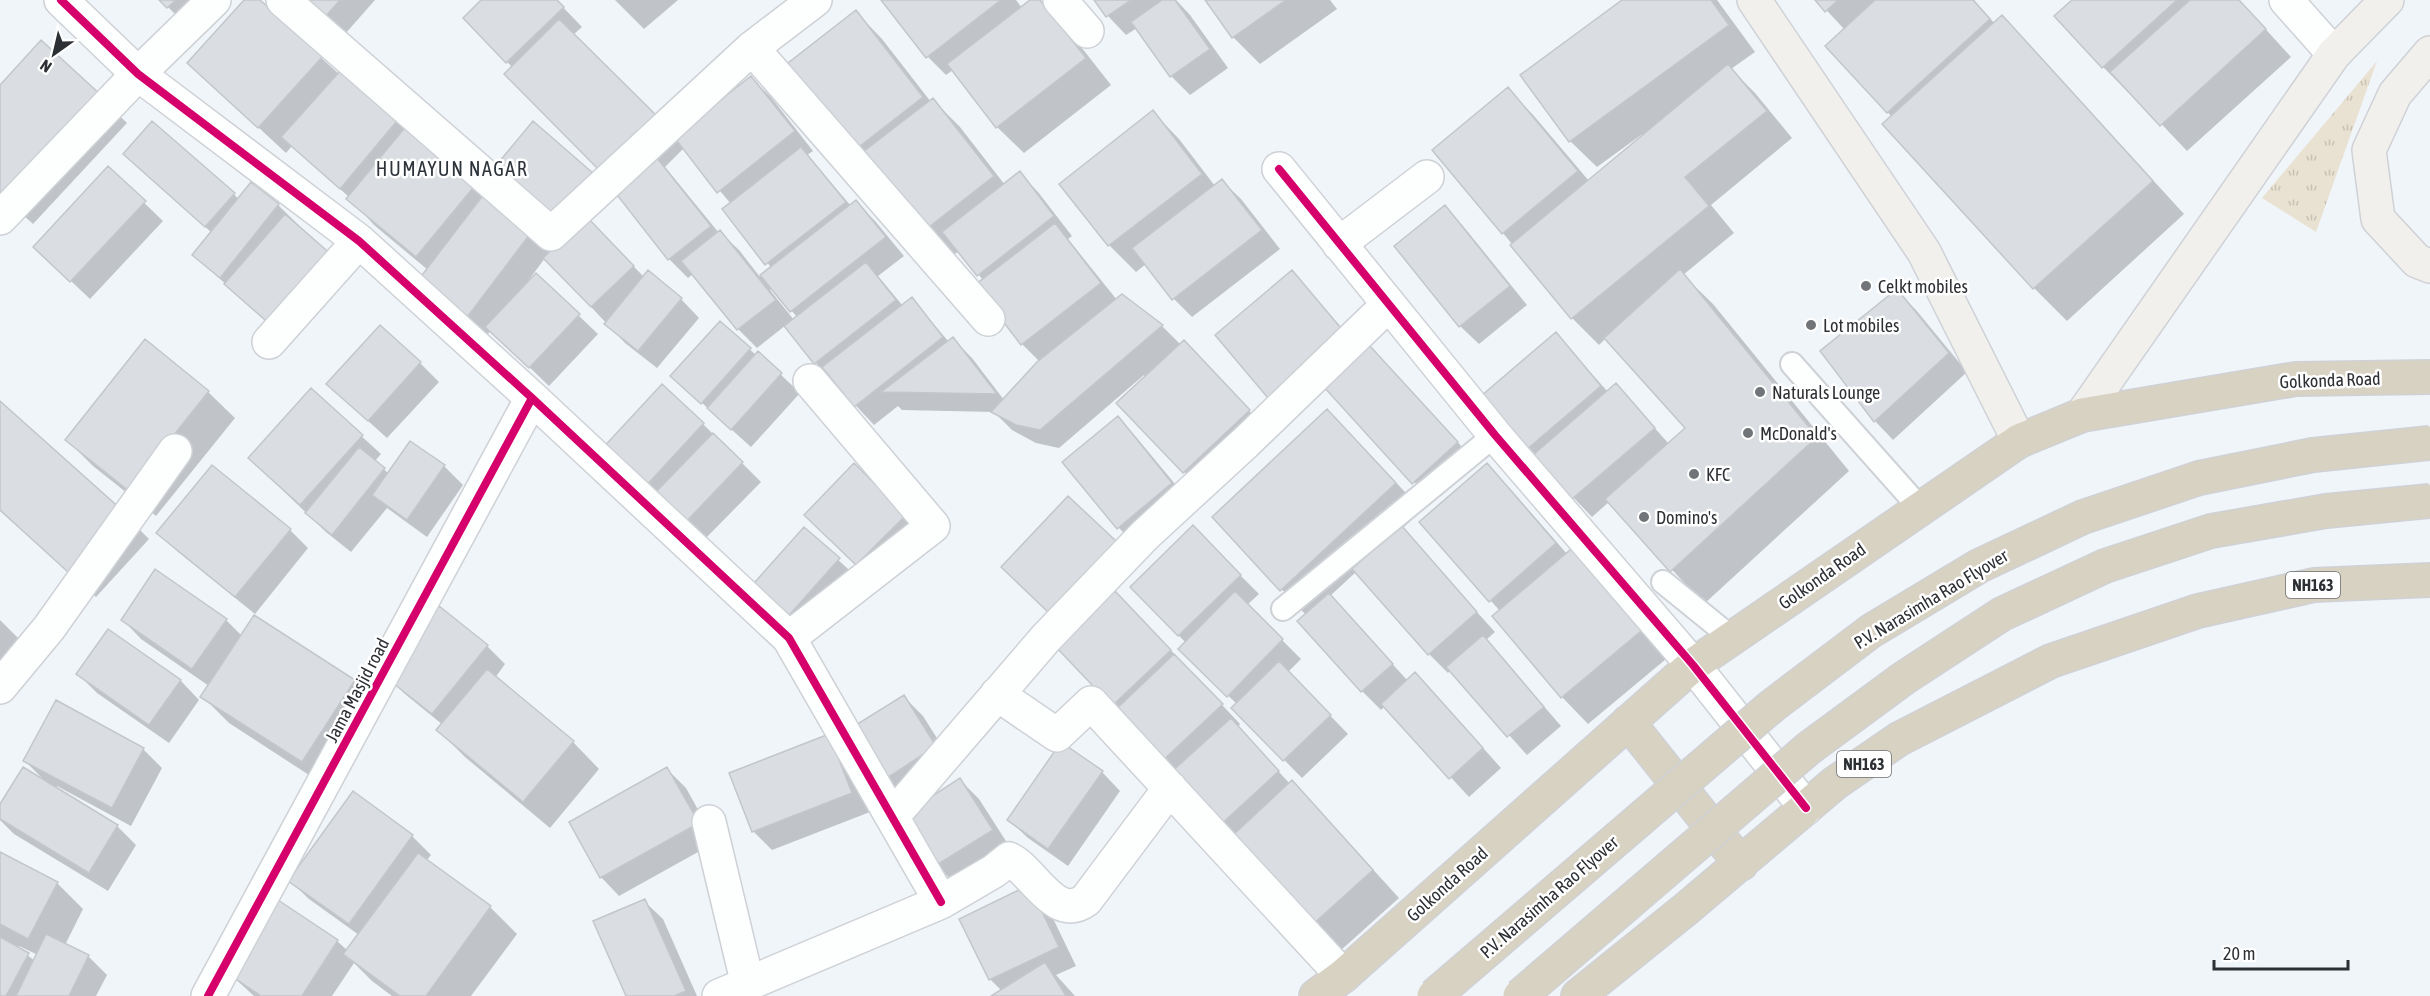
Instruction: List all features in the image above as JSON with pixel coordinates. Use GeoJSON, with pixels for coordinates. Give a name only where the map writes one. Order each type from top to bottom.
{"type":"FeatureCollection","features":[{"type":"Feature","properties":{"kind":"highway","name":"Golkonda Road"},"geometry":{"type":"LineString","coordinates":[[1316,996],[1343,976],[1693,665],[2019,441],[2082,415],[2296,379],[2430,377]]}},
{"type":"Feature","properties":{"kind":"highway","name":"P.V. Narasimha Rao Flyover"},"geometry":{"type":"LineString","coordinates":[[1434,996],[1772,706],[1871,631],[1979,566],[2083,517],[2199,478],[2313,455],[2430,443]]}},
{"type":"Feature","properties":{"kind":"highway"},"geometry":{"type":"LineString","coordinates":[[1520,996],[1809,748],[1904,678],[2002,614],[2105,566],[2211,531],[2326,511],[2430,501]]}},
{"type":"Feature","properties":{"kind":"highway","name":"NH163"},"geometry":{"type":"LineString","coordinates":[[1578,996],[1741,864],[1835,783],[1899,739],[2051,661],[2198,611],[2314,585],[2430,580]]}},
{"type":"Feature","properties":{"kind":"highway"},"geometry":{"type":"LineString","coordinates":[[1628,722],[1741,864]]}},
{"type":"Feature","properties":{"kind":"street"},"geometry":{"type":"LineString","coordinates":[[61,0],[138,75],[359,242],[532,398],[789,638],[941,902]]}},
{"type":"Feature","properties":{"kind":"street"},"geometry":{"type":"LineString","coordinates":[[0,218],[214,0]]}},
{"type":"Feature","properties":{"kind":"street"},"geometry":{"type":"LineString","coordinates":[[283,0],[551,234],[752,48],[815,0]]}},
{"type":"Feature","properties":{"kind":"street"},"geometry":{"type":"LineString","coordinates":[[1060,0],[1087,31]]}},
{"type":"Feature","properties":{"kind":"street"},"geometry":{"type":"LineString","coordinates":[[1754,0],[1924,252],[2019,441]]}},
{"type":"Feature","properties":{"kind":"street"},"geometry":{"type":"LineString","coordinates":[[2286,0],[2334,54]]}},
{"type":"Feature","properties":{"kind":"street"},"geometry":{"type":"LineString","coordinates":[[2082,415],[2334,54],[2387,0]]}},
{"type":"Feature","properties":{"kind":"street"},"geometry":{"type":"LineString","coordinates":[[752,48],[988,319]]}},
{"type":"Feature","properties":{"kind":"street"},"geometry":{"type":"LineString","coordinates":[[2430,52],[2395,94],[2368,150],[2378,219],[2417,261],[2430,266]]}},
{"type":"Feature","properties":{"kind":"street"},"geometry":{"type":"LineString","coordinates":[[1280,169],[1495,435],[1693,665],[1806,808]]}},
{"type":"Feature","properties":{"kind":"street"},"geometry":{"type":"LineString","coordinates":[[1339,244],[1427,177]]}},
{"type":"Feature","properties":{"kind":"street"},"geometry":{"type":"LineString","coordinates":[[269,342],[359,242]]}},
{"type":"Feature","properties":{"kind":"street"},"geometry":{"type":"LineString","coordinates":[[892,817],[1046,638],[1145,535],[1245,443],[1388,305]]}},
{"type":"Feature","properties":{"kind":"street"},"geometry":{"type":"LineString","coordinates":[[789,638],[933,526],[810,381]]}},
{"type":"Feature","properties":{"kind":"street","name":"Jama Masjid road"},"geometry":{"type":"LineString","coordinates":[[208,996],[532,398]]}},
{"type":"Feature","properties":{"kind":"street"},"geometry":{"type":"LineString","coordinates":[[0,687],[49,628],[175,451]]}},
{"type":"Feature","properties":{"kind":"street"},"geometry":{"type":"LineString","coordinates":[[997,694],[1057,735],[1091,703],[1343,976]]}},
{"type":"Feature","properties":{"kind":"street"},"geometry":{"type":"LineString","coordinates":[[709,822],[733,990],[941,902],[994,871],[1009,859],[1018,863],[1044,891],[1059,903],[1071,907],[1079,905],[1086,900],[1170,788]]}},
{"type":"Feature","properties":{"kind":"lane"},"geometry":{"type":"LineString","coordinates":[[1792,364],[1920,508]]}},
{"type":"Feature","properties":{"kind":"lane"},"geometry":{"type":"LineString","coordinates":[[1283,609],[1495,435]]}},
{"type":"Feature","properties":{"kind":"lane"},"geometry":{"type":"LineString","coordinates":[[1663,582],[1732,638]]}},
{"type":"Feature","properties":{"kind":"green space"},"geometry":{"type":"Polygon","coordinates":[[[2377,61],[2316,232],[2262,198],[2377,61]]]}},
{"type":"Feature","properties":{"kind":"building"},"geometry":{"type":"Polygon","coordinates":[[[159,0],[176,0],[167,8],[159,0]]]}},
{"type":"Feature","properties":{"kind":"building"},"geometry":{"type":"Polygon","coordinates":[[[244,0],[260,0],[323,56],[258,128],[187,63],[244,0]]]}},
{"type":"Feature","properties":{"kind":"building"},"geometry":{"type":"Polygon","coordinates":[[[291,0],[340,0],[318,25],[291,0]]]}},
{"type":"Feature","properties":{"kind":"building"},"geometry":{"type":"Polygon","coordinates":[[[481,0],[557,0],[564,7],[506,63],[463,18],[481,0]]]}},
{"type":"Feature","properties":{"kind":"building"},"geometry":{"type":"Polygon","coordinates":[[[881,0],[1001,0],[926,58],[881,0]]]}},
{"type":"Feature","properties":{"kind":"building"},"geometry":{"type":"Polygon","coordinates":[[[1030,0],[1040,0],[1086,58],[996,128],[947,64],[1030,0]]]}},
{"type":"Feature","properties":{"kind":"building"},"geometry":{"type":"Polygon","coordinates":[[[1094,0],[1131,0],[1106,17],[1094,0]]]}},
{"type":"Feature","properties":{"kind":"building"},"geometry":{"type":"Polygon","coordinates":[[[1162,0],[1175,0],[1210,49],[1170,77],[1131,22],[1162,0]]]}},
{"type":"Feature","properties":{"kind":"building"},"geometry":{"type":"Polygon","coordinates":[[[1205,0],[1286,0],[1232,38],[1205,0]]]}},
{"type":"Feature","properties":{"kind":"building"},"geometry":{"type":"Polygon","coordinates":[[[1622,0],[1711,0],[1729,25],[1569,142],[1520,75],[1622,0]]]}},
{"type":"Feature","properties":{"kind":"building"},"geometry":{"type":"Polygon","coordinates":[[[1815,0],[1838,0],[1825,12],[1815,0]]]}},
{"type":"Feature","properties":{"kind":"building"},"geometry":{"type":"Polygon","coordinates":[[[1875,0],[1973,0],[1990,19],[1887,113],[1825,46],[1875,0]]]}},
{"type":"Feature","properties":{"kind":"building"},"geometry":{"type":"Polygon","coordinates":[[[2072,0],[2177,0],[2102,68],[2054,16],[2072,0]]]}},
{"type":"Feature","properties":{"kind":"building"},"geometry":{"type":"Polygon","coordinates":[[[2190,0],[2239,0],[2266,29],[2160,126],[2110,72],[2190,0]]]}},
{"type":"Feature","properties":{"kind":"building"},"geometry":{"type":"Polygon","coordinates":[[[856,10],[923,97],[851,153],[783,67],[856,10]]]}},
{"type":"Feature","properties":{"kind":"building"},"geometry":{"type":"Polygon","coordinates":[[[2002,15],[2153,181],[2033,289],[1882,124],[2002,15]]]}},
{"type":"Feature","properties":{"kind":"building"},"geometry":{"type":"Polygon","coordinates":[[[559,19],[660,119],[603,174],[504,74],[559,19]]]}},
{"type":"Feature","properties":{"kind":"building"},"geometry":{"type":"Polygon","coordinates":[[[41,40],[101,95],[6,199],[0,194],[0,85],[41,40]]]}},
{"type":"Feature","properties":{"kind":"building"},"geometry":{"type":"Polygon","coordinates":[[[349,61],[407,109],[340,189],[281,137],[349,61]]]}},
{"type":"Feature","properties":{"kind":"building"},"geometry":{"type":"Polygon","coordinates":[[[1728,64],[1767,111],[1685,177],[1709,206],[1571,319],[1510,245],[1728,64]]]}},
{"type":"Feature","properties":{"kind":"building"},"geometry":{"type":"Polygon","coordinates":[[[751,76],[795,131],[717,193],[674,137],[751,76]]]}},
{"type":"Feature","properties":{"kind":"building"},"geometry":{"type":"Polygon","coordinates":[[[1508,87],[1578,171],[1502,234],[1432,150],[1508,87]]]}},
{"type":"Feature","properties":{"kind":"building"},"geometry":{"type":"Polygon","coordinates":[[[933,98],[994,176],[920,234],[859,155],[933,98]]]}},
{"type":"Feature","properties":{"kind":"building"},"geometry":{"type":"Polygon","coordinates":[[[1153,110],[1202,174],[1108,246],[1059,184],[1153,110]]]}},
{"type":"Feature","properties":{"kind":"building"},"geometry":{"type":"Polygon","coordinates":[[[412,119],[482,177],[416,257],[346,199],[412,119]]]}},
{"type":"Feature","properties":{"kind":"building"},"geometry":{"type":"Polygon","coordinates":[[[152,121],[235,193],[205,227],[123,154],[152,121]]]}},
{"type":"Feature","properties":{"kind":"building"},"geometry":{"type":"Polygon","coordinates":[[[533,121],[594,174],[549,225],[489,174],[533,121]]]}},
{"type":"Feature","properties":{"kind":"building"},"geometry":{"type":"Polygon","coordinates":[[[801,147],[846,202],[765,265],[722,209],[801,147]]]}},
{"type":"Feature","properties":{"kind":"building"},"geometry":{"type":"Polygon","coordinates":[[[653,153],[711,226],[668,260],[610,186],[653,153]]]}},
{"type":"Feature","properties":{"kind":"building"},"geometry":{"type":"Polygon","coordinates":[[[108,166],[146,201],[70,282],[33,247],[108,166]]]}},
{"type":"Feature","properties":{"kind":"building"},"geometry":{"type":"Polygon","coordinates":[[[1020,171],[1054,216],[977,276],[942,232],[1020,171]]]}},
{"type":"Feature","properties":{"kind":"building"},"geometry":{"type":"Polygon","coordinates":[[[1222,179],[1262,230],[1172,300],[1132,248],[1222,179]]]}},
{"type":"Feature","properties":{"kind":"building"},"geometry":{"type":"Polygon","coordinates":[[[251,182],[279,204],[220,278],[192,255],[251,182]]]}},
{"type":"Feature","properties":{"kind":"building"},"geometry":{"type":"Polygon","coordinates":[[[484,194],[533,230],[468,316],[419,279],[484,194]]]}},
{"type":"Feature","properties":{"kind":"building"},"geometry":{"type":"Polygon","coordinates":[[[856,200],[886,237],[790,312],[760,275],[856,200]]]}},
{"type":"Feature","properties":{"kind":"building"},"geometry":{"type":"Polygon","coordinates":[[[1445,205],[1510,286],[1459,327],[1394,246],[1445,205]]]}},
{"type":"Feature","properties":{"kind":"building"},"geometry":{"type":"Polygon","coordinates":[[[285,214],[333,256],[272,326],[224,284],[285,214]]]}},
{"type":"Feature","properties":{"kind":"building"},"geometry":{"type":"Polygon","coordinates":[[[586,216],[634,266],[591,307],[543,258],[586,216]]]}},
{"type":"Feature","properties":{"kind":"building"},"geometry":{"type":"Polygon","coordinates":[[[1055,223],[1101,283],[1021,345],[975,285],[1055,223]]]}},
{"type":"Feature","properties":{"kind":"building"},"geometry":{"type":"Polygon","coordinates":[[[720,230],[776,300],[737,330],[681,261],[720,230]]]}},
{"type":"Feature","properties":{"kind":"building"},"geometry":{"type":"Polygon","coordinates":[[[866,262],[896,300],[814,364],[784,326],[866,262]]]}},
{"type":"Feature","properties":{"kind":"building"},"geometry":{"type":"Polygon","coordinates":[[[1680,269],[1817,437],[1670,572],[1605,499],[1685,428],[1604,338],[1680,269]]]}},
{"type":"Feature","properties":{"kind":"building"},"geometry":{"type":"Polygon","coordinates":[[[648,270],[682,298],[638,351],[604,324],[648,270]]]}},
{"type":"Feature","properties":{"kind":"building"},"geometry":{"type":"Polygon","coordinates":[[[1292,270],[1345,333],[1268,398],[1215,335],[1292,270]]]}},
{"type":"Feature","properties":{"kind":"building"},"geometry":{"type":"Polygon","coordinates":[[[536,273],[580,314],[529,368],[485,327],[536,273]]]}},
{"type":"Feature","properties":{"kind":"building"},"geometry":{"type":"Polygon","coordinates":[[[1897,289],[1949,353],[1874,422],[1820,351],[1897,289]]]}},
{"type":"Feature","properties":{"kind":"building"},"geometry":{"type":"Polygon","coordinates":[[[1122,294],[1163,325],[1040,430],[1016,425],[991,412],[1037,362],[1122,294]]]}},
{"type":"Feature","properties":{"kind":"building"},"geometry":{"type":"Polygon","coordinates":[[[912,297],[943,337],[854,407],[822,367],[912,297]]]}},
{"type":"Feature","properties":{"kind":"building"},"geometry":{"type":"Polygon","coordinates":[[[720,321],[751,348],[701,404],[670,376],[720,321]]]}},
{"type":"Feature","properties":{"kind":"building"},"geometry":{"type":"Polygon","coordinates":[[[380,325],[421,362],[368,421],[326,384],[380,325]]]}},
{"type":"Feature","properties":{"kind":"building"},"geometry":{"type":"Polygon","coordinates":[[[1556,332],[1601,386],[1526,450],[1481,396],[1556,332]]]}},
{"type":"Feature","properties":{"kind":"building"},"geometry":{"type":"Polygon","coordinates":[[[953,337],[997,394],[881,392],[953,337]]]}},
{"type":"Feature","properties":{"kind":"building"},"geometry":{"type":"Polygon","coordinates":[[[145,339],[209,391],[129,491],[65,440],[145,339]]]}},
{"type":"Feature","properties":{"kind":"building"},"geometry":{"type":"Polygon","coordinates":[[[1184,340],[1250,410],[1183,473],[1116,403],[1184,340]]]}},
{"type":"Feature","properties":{"kind":"building"},"geometry":{"type":"Polygon","coordinates":[[[1369,345],[1458,442],[1412,484],[1324,387],[1369,345]]]}},
{"type":"Feature","properties":{"kind":"building"},"geometry":{"type":"Polygon","coordinates":[[[758,351],[782,373],[731,430],[707,408],[758,351]]]}},
{"type":"Feature","properties":{"kind":"building"},"geometry":{"type":"Polygon","coordinates":[[[1616,383],[1655,428],[1572,499],[1533,455],[1616,383]]]}},
{"type":"Feature","properties":{"kind":"building"},"geometry":{"type":"Polygon","coordinates":[[[662,384],[704,423],[643,489],[600,451],[662,384]]]}},
{"type":"Feature","properties":{"kind":"building"},"geometry":{"type":"Polygon","coordinates":[[[311,388],[363,435],[300,505],[248,458],[311,388]]]}},
{"type":"Feature","properties":{"kind":"building"},"geometry":{"type":"Polygon","coordinates":[[[0,401],[123,511],[68,572],[0,510],[0,401]]]}},
{"type":"Feature","properties":{"kind":"building"},"geometry":{"type":"Polygon","coordinates":[[[1327,409],[1396,483],[1280,591],[1212,517],[1327,409]]]}},
{"type":"Feature","properties":{"kind":"building"},"geometry":{"type":"Polygon","coordinates":[[[1118,416],[1172,483],[1117,529],[1062,462],[1118,416]]]}},
{"type":"Feature","properties":{"kind":"building"},"geometry":{"type":"Polygon","coordinates":[[[713,433],[743,462],[683,525],[652,496],[713,433]]]}},
{"type":"Feature","properties":{"kind":"building"},"geometry":{"type":"Polygon","coordinates":[[[410,441],[445,465],[407,520],[372,495],[410,441]]]}},
{"type":"Feature","properties":{"kind":"building"},"geometry":{"type":"Polygon","coordinates":[[[359,447],[385,468],[332,535],[305,513],[359,447]]]}},
{"type":"Feature","properties":{"kind":"building"},"geometry":{"type":"Polygon","coordinates":[[[854,463],[906,515],[856,565],[804,515],[854,463]]]}},
{"type":"Feature","properties":{"kind":"building"},"geometry":{"type":"Polygon","coordinates":[[[1487,463],[1556,543],[1489,602],[1419,522],[1487,463]]]}},
{"type":"Feature","properties":{"kind":"building"},"geometry":{"type":"Polygon","coordinates":[[[212,465],[291,529],[235,597],[156,533],[212,465]]]}},
{"type":"Feature","properties":{"kind":"building"},"geometry":{"type":"Polygon","coordinates":[[[1068,496],[1116,541],[1048,612],[1001,567],[1068,496]]]}},
{"type":"Feature","properties":{"kind":"building"},"geometry":{"type":"Polygon","coordinates":[[[1193,525],[1241,575],[1178,636],[1130,587],[1193,525]]]}},
{"type":"Feature","properties":{"kind":"building"},"geometry":{"type":"Polygon","coordinates":[[[1401,525],[1477,612],[1428,655],[1352,569],[1401,525]]]}},
{"type":"Feature","properties":{"kind":"building"},"geometry":{"type":"Polygon","coordinates":[[[804,527],[840,558],[783,622],[747,591],[804,527]]]}},
{"type":"Feature","properties":{"kind":"building"},"geometry":{"type":"Polygon","coordinates":[[[1583,539],[1653,621],[1561,698],[1492,616],[1583,539]]]}},
{"type":"Feature","properties":{"kind":"building"},"geometry":{"type":"Polygon","coordinates":[[[155,569],[227,619],[192,669],[121,620],[155,569]]]}},
{"type":"Feature","properties":{"kind":"building"},"geometry":{"type":"Polygon","coordinates":[[[1115,591],[1171,650],[1112,706],[1055,646],[1115,591]]]}},
{"type":"Feature","properties":{"kind":"building"},"geometry":{"type":"Polygon","coordinates":[[[1235,591],[1283,639],[1227,697],[1178,649],[1235,591]]]}},
{"type":"Feature","properties":{"kind":"building"},"geometry":{"type":"Polygon","coordinates":[[[1329,593],[1393,664],[1361,692],[1297,621],[1329,593]]]}},
{"type":"Feature","properties":{"kind":"building"},"geometry":{"type":"Polygon","coordinates":[[[439,606],[488,645],[432,714],[384,676],[439,606]]]}},
{"type":"Feature","properties":{"kind":"building"},"geometry":{"type":"Polygon","coordinates":[[[254,615],[355,680],[302,762],[200,697],[254,615]]]}},
{"type":"Feature","properties":{"kind":"building"},"geometry":{"type":"Polygon","coordinates":[[[108,629],[181,680],[149,725],[76,674],[108,629]]]}},
{"type":"Feature","properties":{"kind":"building"},"geometry":{"type":"Polygon","coordinates":[[[1483,635],[1544,707],[1507,737],[1446,667],[1483,635]]]}},
{"type":"Feature","properties":{"kind":"building"},"geometry":{"type":"Polygon","coordinates":[[[1174,654],[1223,704],[1159,764],[1111,714],[1174,654]]]}},
{"type":"Feature","properties":{"kind":"building"},"geometry":{"type":"Polygon","coordinates":[[[1279,661],[1331,715],[1283,761],[1231,708],[1279,661]]]}},
{"type":"Feature","properties":{"kind":"building"},"geometry":{"type":"Polygon","coordinates":[[[487,669],[574,741],[523,802],[436,730],[487,669]]]}},
{"type":"Feature","properties":{"kind":"building"},"geometry":{"type":"Polygon","coordinates":[[[1415,672],[1483,748],[1449,779],[1381,704],[1415,672]]]}},
{"type":"Feature","properties":{"kind":"building"},"geometry":{"type":"Polygon","coordinates":[[[904,695],[936,746],[884,780],[851,728],[904,695]]]}},
{"type":"Feature","properties":{"kind":"building"},"geometry":{"type":"Polygon","coordinates":[[[56,700],[144,748],[112,808],[23,761],[56,700]]]}},
{"type":"Feature","properties":{"kind":"building"},"geometry":{"type":"Polygon","coordinates":[[[1231,718],[1279,771],[1217,828],[1168,775],[1231,718]]]}},
{"type":"Feature","properties":{"kind":"building"},"geometry":{"type":"Polygon","coordinates":[[[829,734],[852,793],[752,832],[729,773],[829,734]]]}},
{"type":"Feature","properties":{"kind":"building"},"geometry":{"type":"Polygon","coordinates":[[[1061,742],[1103,771],[1048,849],[1007,820],[1061,742]]]}},
{"type":"Feature","properties":{"kind":"building"},"geometry":{"type":"Polygon","coordinates":[[[23,767],[118,825],[89,873],[0,819],[0,804],[23,767]]]}},
{"type":"Feature","properties":{"kind":"building"},"geometry":{"type":"Polygon","coordinates":[[[667,767],[699,823],[600,878],[569,822],[667,767]]]}},
{"type":"Feature","properties":{"kind":"building"},"geometry":{"type":"Polygon","coordinates":[[[960,778],[993,830],[935,866],[903,815],[960,778]]]}},
{"type":"Feature","properties":{"kind":"building"},"geometry":{"type":"Polygon","coordinates":[[[1292,780],[1373,870],[1312,925],[1231,837],[1292,780]]]}},
{"type":"Feature","properties":{"kind":"building"},"geometry":{"type":"Polygon","coordinates":[[[353,791],[413,835],[349,924],[288,881],[353,791]]]}},
{"type":"Feature","properties":{"kind":"building"},"geometry":{"type":"Polygon","coordinates":[[[0,852],[58,882],[28,939],[0,924],[0,852]]]}},
{"type":"Feature","properties":{"kind":"building"},"geometry":{"type":"Polygon","coordinates":[[[418,853],[491,906],[426,996],[400,996],[343,954],[418,853]]]}},
{"type":"Feature","properties":{"kind":"building"},"geometry":{"type":"Polygon","coordinates":[[[1029,885],[1059,947],[989,980],[959,919],[1029,885]]]}},
{"type":"Feature","properties":{"kind":"building"},"geometry":{"type":"Polygon","coordinates":[[[645,899],[686,991],[674,996],[626,996],[593,921],[645,899]]]}},
{"type":"Feature","properties":{"kind":"building"},"geometry":{"type":"Polygon","coordinates":[[[278,900],[338,940],[302,996],[261,996],[230,975],[278,900]]]}},
{"type":"Feature","properties":{"kind":"building"},"geometry":{"type":"Polygon","coordinates":[[[46,934],[89,955],[69,996],[16,996],[46,934]]]}},
{"type":"Feature","properties":{"kind":"building"},"geometry":{"type":"Polygon","coordinates":[[[0,937],[29,953],[6,996],[0,996],[0,937]]]}},
{"type":"Feature","properties":{"kind":"building"},"geometry":{"type":"Polygon","coordinates":[[[1045,962],[1066,996],[991,996],[1045,962]]]}},
{"type":"Feature","properties":{"kind":"cycle path"},"geometry":{"type":"LineString","coordinates":[[61,0],[138,74],[359,241],[532,398],[789,638],[941,902]]}},
{"type":"Feature","properties":{"kind":"cycle path"},"geometry":{"type":"LineString","coordinates":[[1279,169],[1495,435],[1693,665],[1806,808]]}},
{"type":"Feature","properties":{"kind":"cycle path"},"geometry":{"type":"LineString","coordinates":[[208,996],[532,398]]}},
{"type":"Feature","properties":{"kind":"place","name":"Celkt mobiles"},"geometry":{"type":"Point","coordinates":[1866,286]}},
{"type":"Feature","properties":{"kind":"place","name":"Lot mobiles"},"geometry":{"type":"Point","coordinates":[1811,325]}},
{"type":"Feature","properties":{"kind":"place","name":"Naturals Lounge"},"geometry":{"type":"Point","coordinates":[1760,392]}},
{"type":"Feature","properties":{"kind":"place","name":"McDonald's"},"geometry":{"type":"Point","coordinates":[1748,433]}},
{"type":"Feature","properties":{"kind":"place","name":"KFC"},"geometry":{"type":"Point","coordinates":[1694,474]}},
{"type":"Feature","properties":{"kind":"place","name":"Domino's"},"geometry":{"type":"Point","coordinates":[1644,517]}},
{"type":"Feature","properties":{"kind":"district","name":"HUMAYUN NAGAR"},"geometry":{"type":"Point","coordinates":[452,168]}}]}
